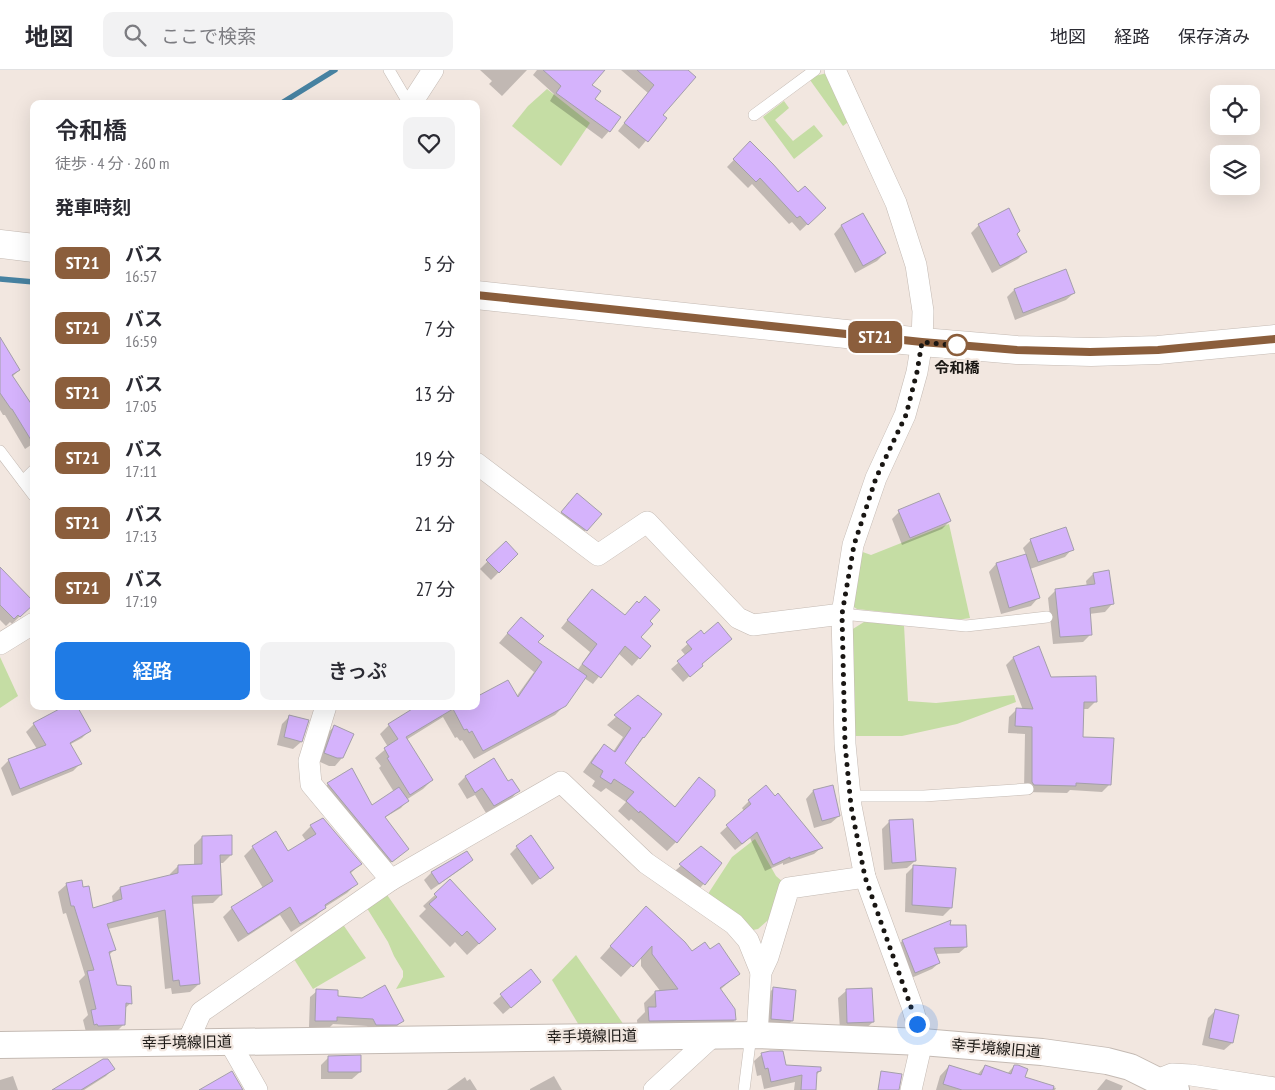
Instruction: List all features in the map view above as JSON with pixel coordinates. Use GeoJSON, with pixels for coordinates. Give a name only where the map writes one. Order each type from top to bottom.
{"type":"FeatureCollection","features":[{"type":"Feature","properties":{"kind":"main road"},"geometry":{"type":"LineString","coordinates":[[0,244],[30,248]]}},
{"type":"Feature","properties":{"kind":"main road"},"geometry":{"type":"LineString","coordinates":[[480,295],[922,342],[1017,350],[1090,352],[1158,350],[1275,339]]}},
{"type":"Feature","properties":{"kind":"street"},"geometry":{"type":"LineString","coordinates":[[413,100],[433,70]]}},
{"type":"Feature","properties":{"kind":"street"},"geometry":{"type":"LineString","coordinates":[[835,70],[896,203],[916,265],[923,311],[922,342],[917,372],[906,415],[876,478],[854,545],[842,614],[845,744],[850,796],[865,877],[912,1006],[922,1042],[911,1090]]}},
{"type":"Feature","properties":{"kind":"street"},"geometry":{"type":"LineString","coordinates":[[480,466],[598,555],[647,522],[738,618],[753,625],[842,614]]}},
{"type":"Feature","properties":{"kind":"street"},"geometry":{"type":"LineString","coordinates":[[0,644],[30,625]]}},
{"type":"Feature","properties":{"kind":"street"},"geometry":{"type":"LineString","coordinates":[[325,710],[309,761],[311,784],[391,880]]}},
{"type":"Feature","properties":{"kind":"street"},"geometry":{"type":"LineString","coordinates":[[188,1042],[201,1012],[391,880],[560,782],[646,863],[734,924],[748,940],[761,972]]}},
{"type":"Feature","properties":{"kind":"street"},"geometry":{"type":"LineString","coordinates":[[754,1035],[761,972],[768,957],[789,888],[865,877]]}},
{"type":"Feature","properties":{"kind":"street"},"geometry":{"type":"LineString","coordinates":[[654,1090],[714,1035]]}},
{"type":"Feature","properties":{"kind":"street","name":"幸手境線旧道"},"geometry":{"type":"LineString","coordinates":[[0,1045],[754,1035],[922,1042],[1042,1052],[1107,1061],[1130,1067],[1167,1085]]}},
{"type":"Feature","properties":{"kind":"street"},"geometry":{"type":"LineString","coordinates":[[229,1041],[258,1090]]}},
{"type":"Feature","properties":{"kind":"street"},"geometry":{"type":"LineString","coordinates":[[1167,1085],[1172,1074],[1190,1074],[1275,1088]]}},
{"type":"Feature","properties":{"kind":"lane"},"geometry":{"type":"LineString","coordinates":[[389,70],[408,100]]}},
{"type":"Feature","properties":{"kind":"lane"},"geometry":{"type":"LineString","coordinates":[[754,115],[816,70]]}},
{"type":"Feature","properties":{"kind":"lane"},"geometry":{"type":"LineString","coordinates":[[0,450],[30,491]]}},
{"type":"Feature","properties":{"kind":"lane"},"geometry":{"type":"LineString","coordinates":[[22,481],[30,474]]}},
{"type":"Feature","properties":{"kind":"lane"},"geometry":{"type":"LineString","coordinates":[[842,614],[966,626],[1047,617]]}},
{"type":"Feature","properties":{"kind":"lane"},"geometry":{"type":"LineString","coordinates":[[850,796],[924,796],[1028,789]]}},
{"type":"Feature","properties":{"kind":"lane"},"geometry":{"type":"LineString","coordinates":[[744,1090],[754,1035]]}},
{"type":"Feature","properties":{"kind":"green space"},"geometry":{"type":"Polygon","coordinates":[[[827,73],[848,122],[843,126],[810,80],[815,76],[827,73]]]}},
{"type":"Feature","properties":{"kind":"green space"},"geometry":{"type":"Polygon","coordinates":[[[547,89],[590,123],[561,166],[512,126],[528,106],[547,89]]]}},
{"type":"Feature","properties":{"kind":"green space"},"geometry":{"type":"Polygon","coordinates":[[[784,101],[789,108],[775,120],[793,141],[814,125],[823,136],[794,159],[763,117],[784,101]]]}},
{"type":"Feature","properties":{"kind":"green space"},"geometry":{"type":"Polygon","coordinates":[[[949,524],[970,618],[957,620],[857,609],[851,605],[860,551],[871,555],[949,524]]]}},
{"type":"Feature","properties":{"kind":"green space"},"geometry":{"type":"Polygon","coordinates":[[[864,622],[904,625],[908,701],[936,703],[1014,695],[1016,702],[957,724],[902,736],[850,736],[848,632],[864,622]]]}},
{"type":"Feature","properties":{"kind":"green space"},"geometry":{"type":"Polygon","coordinates":[[[0,657],[18,696],[0,708],[0,657]]]}},
{"type":"Feature","properties":{"kind":"green space"},"geometry":{"type":"Polygon","coordinates":[[[755,839],[776,876],[783,882],[776,913],[758,929],[753,930],[706,897],[732,857],[755,839]]]}},
{"type":"Feature","properties":{"kind":"green space"},"geometry":{"type":"Polygon","coordinates":[[[385,892],[445,977],[396,989],[403,977],[403,971],[365,905],[385,892]]]}},
{"type":"Feature","properties":{"kind":"green space"},"geometry":{"type":"Polygon","coordinates":[[[342,923],[366,958],[313,989],[292,956],[342,923]]]}},
{"type":"Feature","properties":{"kind":"green space"},"geometry":{"type":"Polygon","coordinates":[[[576,955],[626,1028],[580,1027],[552,980],[576,955]]]}},
{"type":"Feature","properties":{"kind":"building"},"geometry":{"type":"Polygon","coordinates":[[[543,70],[605,70],[592,85],[601,91],[595,99],[621,117],[610,132],[556,93],[561,86],[543,70]]]}},
{"type":"Feature","properties":{"kind":"building"},"geometry":{"type":"Polygon","coordinates":[[[637,70],[688,70],[696,77],[663,115],[667,118],[648,142],[624,123],[654,85],[637,70]]]}},
{"type":"Feature","properties":{"kind":"building"},"geometry":{"type":"Polygon","coordinates":[[[750,141],[798,192],[805,186],[826,208],[808,225],[800,216],[797,218],[760,178],[756,182],[733,159],[750,141]]]}},
{"type":"Feature","properties":{"kind":"building"},"geometry":{"type":"Polygon","coordinates":[[[1009,208],[1020,231],[1017,234],[1027,252],[1000,266],[978,224],[1009,208]]]}},
{"type":"Feature","properties":{"kind":"building"},"geometry":{"type":"Polygon","coordinates":[[[863,213],[886,253],[863,266],[841,225],[863,213]]]}},
{"type":"Feature","properties":{"kind":"building"},"geometry":{"type":"Polygon","coordinates":[[[1066,269],[1075,293],[1023,313],[1014,289],[1066,269]]]}},
{"type":"Feature","properties":{"kind":"building"},"geometry":{"type":"Polygon","coordinates":[[[0,337],[20,370],[12,375],[30,402],[30,438],[0,393],[0,337]]]}},
{"type":"Feature","properties":{"kind":"building"},"geometry":{"type":"Polygon","coordinates":[[[577,493],[602,514],[587,531],[561,512],[577,493]]]}},
{"type":"Feature","properties":{"kind":"building"},"geometry":{"type":"Polygon","coordinates":[[[939,493],[951,521],[910,538],[898,510],[939,493]]]}},
{"type":"Feature","properties":{"kind":"building"},"geometry":{"type":"Polygon","coordinates":[[[1066,527],[1074,550],[1038,562],[1030,539],[1066,527]]]}},
{"type":"Feature","properties":{"kind":"building"},"geometry":{"type":"Polygon","coordinates":[[[506,541],[518,554],[499,573],[486,560],[506,541]]]}},
{"type":"Feature","properties":{"kind":"building"},"geometry":{"type":"Polygon","coordinates":[[[1026,554],[1040,598],[1009,608],[996,563],[1026,554]]]}},
{"type":"Feature","properties":{"kind":"building"},"geometry":{"type":"Polygon","coordinates":[[[0,567],[30,598],[30,608],[20,617],[18,615],[14,619],[0,605],[0,567]]]}},
{"type":"Feature","properties":{"kind":"building"},"geometry":{"type":"Polygon","coordinates":[[[1109,570],[1114,604],[1090,608],[1092,635],[1060,637],[1055,589],[1095,584],[1093,573],[1109,570]]]}},
{"type":"Feature","properties":{"kind":"building"},"geometry":{"type":"Polygon","coordinates":[[[592,589],[625,615],[637,601],[639,603],[645,596],[660,610],[650,621],[653,624],[641,637],[651,646],[640,659],[625,646],[601,678],[582,664],[597,644],[567,620],[592,589]]]}},
{"type":"Feature","properties":{"kind":"building"},"geometry":{"type":"Polygon","coordinates":[[[521,617],[544,636],[538,642],[587,676],[566,706],[483,751],[472,731],[469,733],[467,729],[464,730],[454,710],[480,710],[480,695],[508,680],[518,697],[542,662],[507,633],[521,617]]]}},
{"type":"Feature","properties":{"kind":"building"},"geometry":{"type":"Polygon","coordinates":[[[718,622],[732,639],[702,664],[703,666],[690,677],[677,661],[692,649],[686,642],[701,630],[704,634],[718,622]]]}},
{"type":"Feature","properties":{"kind":"building"},"geometry":{"type":"Polygon","coordinates":[[[1039,646],[1051,677],[1096,676],[1097,702],[1084,702],[1083,737],[1114,738],[1111,785],[1076,783],[1076,786],[1034,785],[1032,782],[1032,727],[1015,726],[1016,708],[1033,709],[1013,657],[1039,646]]]}},
{"type":"Feature","properties":{"kind":"building"},"geometry":{"type":"Polygon","coordinates":[[[638,695],[662,714],[625,763],[675,807],[699,777],[715,790],[715,796],[677,843],[626,801],[634,792],[614,779],[611,784],[600,777],[603,771],[591,763],[604,744],[615,752],[631,728],[614,715],[638,695]]]}},
{"type":"Feature","properties":{"kind":"building"},"geometry":{"type":"Polygon","coordinates":[[[57,710],[79,710],[91,731],[70,743],[82,764],[20,789],[8,759],[46,745],[33,723],[57,710]]]}},
{"type":"Feature","properties":{"kind":"building"},"geometry":{"type":"Polygon","coordinates":[[[411,710],[451,710],[406,737],[433,780],[410,795],[387,758],[389,757],[384,748],[398,739],[388,724],[411,710]]]}},
{"type":"Feature","properties":{"kind":"building"},"geometry":{"type":"Polygon","coordinates":[[[289,715],[309,720],[302,742],[284,737],[289,715]]]}},
{"type":"Feature","properties":{"kind":"building"},"geometry":{"type":"Polygon","coordinates":[[[334,725],[354,734],[343,758],[337,758],[324,753],[334,725]]]}},
{"type":"Feature","properties":{"kind":"building"},"geometry":{"type":"Polygon","coordinates":[[[494,758],[508,781],[512,779],[520,791],[494,806],[482,788],[475,793],[465,776],[494,758]]]}},
{"type":"Feature","properties":{"kind":"building"},"geometry":{"type":"Polygon","coordinates":[[[352,768],[372,805],[399,787],[409,801],[385,817],[409,849],[392,862],[327,783],[352,768]]]}},
{"type":"Feature","properties":{"kind":"building"},"geometry":{"type":"Polygon","coordinates":[[[766,785],[775,796],[778,793],[823,848],[790,859],[790,857],[773,865],[757,832],[742,844],[726,825],[751,804],[748,800],[766,785]]]}},
{"type":"Feature","properties":{"kind":"building"},"geometry":{"type":"Polygon","coordinates":[[[833,785],[840,816],[822,821],[813,790],[833,785]]]}},
{"type":"Feature","properties":{"kind":"building"},"geometry":{"type":"Polygon","coordinates":[[[323,818],[362,864],[350,872],[358,884],[325,905],[326,908],[300,924],[290,907],[248,934],[231,907],[273,881],[252,846],[276,831],[288,851],[316,834],[310,825],[323,818]]]}},
{"type":"Feature","properties":{"kind":"building"},"geometry":{"type":"Polygon","coordinates":[[[913,819],[916,861],[892,863],[889,820],[913,819]]]}},
{"type":"Feature","properties":{"kind":"building"},"geometry":{"type":"Polygon","coordinates":[[[232,835],[232,855],[220,855],[222,895],[192,896],[200,984],[180,986],[179,980],[173,981],[165,910],[107,924],[116,950],[109,952],[117,985],[131,986],[132,1004],[126,1003],[125,1025],[94,1025],[91,1010],[96,1009],[87,971],[94,970],[74,906],[71,906],[66,883],[82,880],[83,887],[89,886],[93,908],[122,899],[120,887],[178,873],[178,865],[202,864],[202,836],[232,835]]]}},
{"type":"Feature","properties":{"kind":"building"},"geometry":{"type":"Polygon","coordinates":[[[531,835],[554,868],[540,879],[516,846],[531,835]]]}},
{"type":"Feature","properties":{"kind":"building"},"geometry":{"type":"Polygon","coordinates":[[[701,846],[722,863],[705,885],[679,864],[701,846]]]}},
{"type":"Feature","properties":{"kind":"building"},"geometry":{"type":"Polygon","coordinates":[[[467,851],[473,860],[439,884],[431,872],[467,851]]]}},
{"type":"Feature","properties":{"kind":"building"},"geometry":{"type":"Polygon","coordinates":[[[913,865],[956,868],[952,908],[912,905],[913,865]]]}},
{"type":"Feature","properties":{"kind":"building"},"geometry":{"type":"Polygon","coordinates":[[[450,879],[496,929],[479,944],[467,931],[462,936],[429,904],[437,897],[434,894],[450,879]]]}},
{"type":"Feature","properties":{"kind":"building"},"geometry":{"type":"Polygon","coordinates":[[[646,906],[685,942],[692,951],[705,942],[710,949],[719,943],[740,974],[720,988],[735,1009],[736,1020],[649,1021],[648,1007],[656,1007],[655,991],[678,989],[652,954],[652,946],[633,967],[610,946],[646,906]]]}},
{"type":"Feature","properties":{"kind":"building"},"geometry":{"type":"Polygon","coordinates":[[[951,920],[950,925],[966,925],[967,947],[934,948],[940,963],[915,973],[902,940],[951,920]]]}},
{"type":"Feature","properties":{"kind":"building"},"geometry":{"type":"Polygon","coordinates":[[[531,969],[541,982],[511,1008],[500,994],[531,969]]]}},
{"type":"Feature","properties":{"kind":"building"},"geometry":{"type":"Polygon","coordinates":[[[385,985],[404,1021],[397,1025],[376,1025],[373,1019],[337,1017],[337,1021],[315,1021],[316,989],[338,990],[338,996],[362,998],[385,985]]]}},
{"type":"Feature","properties":{"kind":"building"},"geometry":{"type":"Polygon","coordinates":[[[773,987],[796,990],[793,1021],[771,1019],[773,987]]]}},
{"type":"Feature","properties":{"kind":"building"},"geometry":{"type":"Polygon","coordinates":[[[872,988],[874,1022],[847,1023],[846,989],[872,988]]]}},
{"type":"Feature","properties":{"kind":"building"},"geometry":{"type":"Polygon","coordinates":[[[1215,1009],[1239,1015],[1233,1043],[1209,1038],[1215,1009]]]}},
{"type":"Feature","properties":{"kind":"building"},"geometry":{"type":"Polygon","coordinates":[[[783,1051],[786,1065],[821,1067],[821,1071],[817,1072],[816,1090],[801,1090],[802,1075],[771,1082],[768,1068],[765,1069],[761,1053],[783,1051]]]}},
{"type":"Feature","properties":{"kind":"building"},"geometry":{"type":"Polygon","coordinates":[[[361,1055],[361,1072],[328,1072],[328,1056],[361,1055]]]}},
{"type":"Feature","properties":{"kind":"building"},"geometry":{"type":"Polygon","coordinates":[[[103,1059],[108,1059],[115,1069],[81,1090],[52,1090],[103,1059]]]}},
{"type":"Feature","properties":{"kind":"building"},"geometry":{"type":"Polygon","coordinates":[[[949,1065],[981,1075],[985,1065],[1011,1074],[1014,1065],[1018,1065],[1028,1069],[1025,1077],[1054,1086],[1053,1090],[962,1090],[943,1084],[949,1065]]]}},
{"type":"Feature","properties":{"kind":"building"},"geometry":{"type":"Polygon","coordinates":[[[232,1071],[243,1090],[199,1090],[232,1071]]]}},
{"type":"Feature","properties":{"kind":"building"},"geometry":{"type":"Polygon","coordinates":[[[881,1071],[902,1074],[899,1090],[878,1090],[881,1071]]]}},
{"type":"Feature","properties":{"kind":"waterway"},"geometry":{"type":"LineString","coordinates":[[286,100],[335,70]]}},
{"type":"Feature","properties":{"kind":"waterway"},"geometry":{"type":"LineString","coordinates":[[0,279],[30,282]]}},
{"type":"Feature","properties":{"kind":"bus line","name":"ST21"},"geometry":{"type":"LineString","coordinates":[[480,295],[922,342],[1017,350],[1090,352],[1158,350],[1275,339]]}},
{"type":"Feature","properties":{"kind":"place","name":"令和橋"},"geometry":{"type":"Point","coordinates":[957,345]}},
{"type":"Feature","properties":{"kind":"route"},"geometry":{"type":"LineString","coordinates":[[917,1024],[865,877],[851,806],[845,744],[842,614],[854,545],[876,478],[906,415],[920,360],[922,342],[960,346],[957,345]]}}]}
